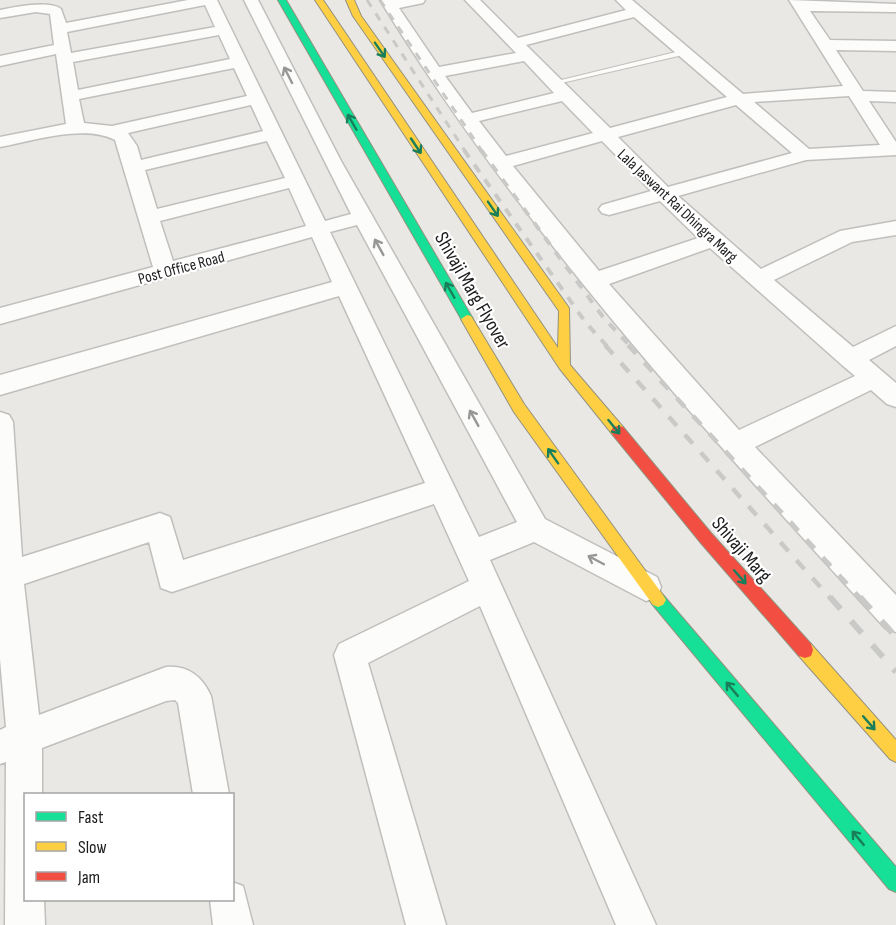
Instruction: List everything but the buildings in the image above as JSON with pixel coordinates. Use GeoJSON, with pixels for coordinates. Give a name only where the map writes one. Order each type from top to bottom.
{"type":"FeatureCollection","features":[{"type":"Feature","properties":{"kind":"main road","name":"Shivaji Marg Flyover"},"geometry":{"type":"LineString","coordinates":[[282,0],[519,408],[648,588]]}},
{"type":"Feature","properties":{"kind":"main road","name":"Shivaji Marg Flyover"},"geometry":{"type":"LineString","coordinates":[[319,0],[564,366]]}},
{"type":"Feature","properties":{"kind":"main road"},"geometry":{"type":"LineString","coordinates":[[350,0],[357,16],[565,311],[564,366]]}},
{"type":"Feature","properties":{"kind":"main road","name":"Shivaji Marg"},"geometry":{"type":"LineString","coordinates":[[564,366],[706,538],[896,753]]}},
{"type":"Feature","properties":{"kind":"main road"},"geometry":{"type":"LineString","coordinates":[[648,588],[896,882]]}},
{"type":"Feature","properties":{"kind":"street"},"geometry":{"type":"LineString","coordinates":[[60,29],[210,0],[472,554],[636,925]]}},
{"type":"Feature","properties":{"kind":"street"},"geometry":{"type":"LineString","coordinates":[[251,0],[362,217],[535,528],[648,588]]}},
{"type":"Feature","properties":{"kind":"street"},"geometry":{"type":"LineString","coordinates":[[418,0],[389,2],[435,73],[501,163],[594,281],[734,445],[896,617]]}},
{"type":"Feature","properties":{"kind":"street","name":"Lala Jaswant Rai Dhingra Marg"},"geometry":{"type":"LineString","coordinates":[[473,0],[559,89],[712,240],[896,397]]}},
{"type":"Feature","properties":{"kind":"street"},"geometry":{"type":"LineString","coordinates":[[623,0],[806,155]]}},
{"type":"Feature","properties":{"kind":"street"},"geometry":{"type":"LineString","coordinates":[[798,3],[896,8]]}},
{"type":"Feature","properties":{"kind":"street"},"geometry":{"type":"LineString","coordinates":[[798,3],[894,150]]}},
{"type":"Feature","properties":{"kind":"street"},"geometry":{"type":"LineString","coordinates":[[0,14],[36,8],[54,9],[60,29],[76,130]]}},
{"type":"Feature","properties":{"kind":"street"},"geometry":{"type":"LineString","coordinates":[[435,73],[522,50],[637,12]]}},
{"type":"Feature","properties":{"kind":"street"},"geometry":{"type":"LineString","coordinates":[[0,61],[224,30]]}},
{"type":"Feature","properties":{"kind":"street"},"geometry":{"type":"LineString","coordinates":[[825,45],[896,46]]}},
{"type":"Feature","properties":{"kind":"street"},"geometry":{"type":"LineString","coordinates":[[71,96],[240,62]]}},
{"type":"Feature","properties":{"kind":"street"},"geometry":{"type":"LineString","coordinates":[[467,119],[559,89]]}},
{"type":"Feature","properties":{"kind":"street"},"geometry":{"type":"LineString","coordinates":[[501,163],[740,99],[780,94],[896,96]]}},
{"type":"Feature","properties":{"kind":"street"},"geometry":{"type":"LineString","coordinates":[[0,142],[76,130],[111,131],[257,99]]}},
{"type":"Feature","properties":{"kind":"street"},"geometry":{"type":"LineString","coordinates":[[111,131],[122,136],[135,167],[165,271]]}},
{"type":"Feature","properties":{"kind":"street"},"geometry":{"type":"LineString","coordinates":[[135,167],[273,134]]}},
{"type":"Feature","properties":{"kind":"street"},"geometry":{"type":"LineString","coordinates":[[609,209],[806,155],[894,150]]}},
{"type":"Feature","properties":{"kind":"street"},"geometry":{"type":"LineString","coordinates":[[149,217],[296,182]]}},
{"type":"Feature","properties":{"kind":"street","name":"Post Office Road"},"geometry":{"type":"LineString","coordinates":[[0,316],[362,217]]}},
{"type":"Feature","properties":{"kind":"street"},"geometry":{"type":"LineString","coordinates":[[759,279],[848,236],[896,228]]}},
{"type":"Feature","properties":{"kind":"street"},"geometry":{"type":"LineString","coordinates":[[594,281],[712,240]]}},
{"type":"Feature","properties":{"kind":"street"},"geometry":{"type":"LineString","coordinates":[[0,385],[345,286]]}},
{"type":"Feature","properties":{"kind":"street"},"geometry":{"type":"LineString","coordinates":[[851,359],[896,335]]}},
{"type":"Feature","properties":{"kind":"street"},"geometry":{"type":"LineString","coordinates":[[734,445],[874,378]]}},
{"type":"Feature","properties":{"kind":"street"},"geometry":{"type":"LineString","coordinates":[[0,422],[8,574],[12,743],[25,925]]}},
{"type":"Feature","properties":{"kind":"street"},"geometry":{"type":"LineString","coordinates":[[8,574],[160,526],[172,578],[441,489]]}},
{"type":"Feature","properties":{"kind":"street"},"geometry":{"type":"LineString","coordinates":[[472,554],[535,528]]}},
{"type":"Feature","properties":{"kind":"street"},"geometry":{"type":"LineString","coordinates":[[426,925],[350,655],[486,587]]}},
{"type":"Feature","properties":{"kind":"street"},"geometry":{"type":"LineString","coordinates":[[12,743],[166,684],[179,682],[194,696],[211,793]]}},
{"type":"Feature","properties":{"kind":"street"},"geometry":{"type":"LineString","coordinates":[[229,901],[233,925]]}},
{"type":"Feature","properties":{"kind":"lane"},"geometry":{"type":"LineString","coordinates":[[559,89],[684,52]]}},
{"type":"Feature","properties":{"kind":"railway"},"geometry":{"type":"LineString","coordinates":[[367,0],[465,151]]}},
{"type":"Feature","properties":{"kind":"railway"},"geometry":{"type":"LineString","coordinates":[[380,0],[482,151]]}},
{"type":"Feature","properties":{"kind":"railway"},"geometry":{"type":"LineString","coordinates":[[464,150],[586,323],[607,346]]}},
{"type":"Feature","properties":{"kind":"railway"},"geometry":{"type":"LineString","coordinates":[[481,150],[603,317],[630,346]]}},
{"type":"Feature","properties":{"kind":"railway"},"geometry":{"type":"LineString","coordinates":[[605,345],[831,599]]}},
{"type":"Feature","properties":{"kind":"railway"},"geometry":{"type":"LineString","coordinates":[[628,345],[861,599]]}},
{"type":"Feature","properties":{"kind":"railway"},"geometry":{"type":"LineString","coordinates":[[830,597],[896,672]]}},
{"type":"Feature","properties":{"kind":"railway"},"geometry":{"type":"LineString","coordinates":[[860,597],[896,637]]}},
{"type":"Feature","properties":{"kind":"traffic: fast"},"geometry":{"type":"LineString","coordinates":[[282,0],[467,319]]}},
{"type":"Feature","properties":{"kind":"traffic: fast"},"geometry":{"type":"LineString","coordinates":[[658,600],[896,882]]}},
{"type":"Feature","properties":{"kind":"traffic: slow"},"geometry":{"type":"LineString","coordinates":[[319,0],[564,366],[618,431]]}},
{"type":"Feature","properties":{"kind":"traffic: slow"},"geometry":{"type":"LineString","coordinates":[[350,0],[357,16],[565,311],[564,366]]}},
{"type":"Feature","properties":{"kind":"traffic: slow"},"geometry":{"type":"LineString","coordinates":[[467,319],[519,408],[658,600]]}},
{"type":"Feature","properties":{"kind":"traffic: slow"},"geometry":{"type":"LineString","coordinates":[[805,650],[896,753]]}},
{"type":"Feature","properties":{"kind":"traffic: jam"},"geometry":{"type":"LineString","coordinates":[[618,431],[706,538],[805,650]]}}]}
